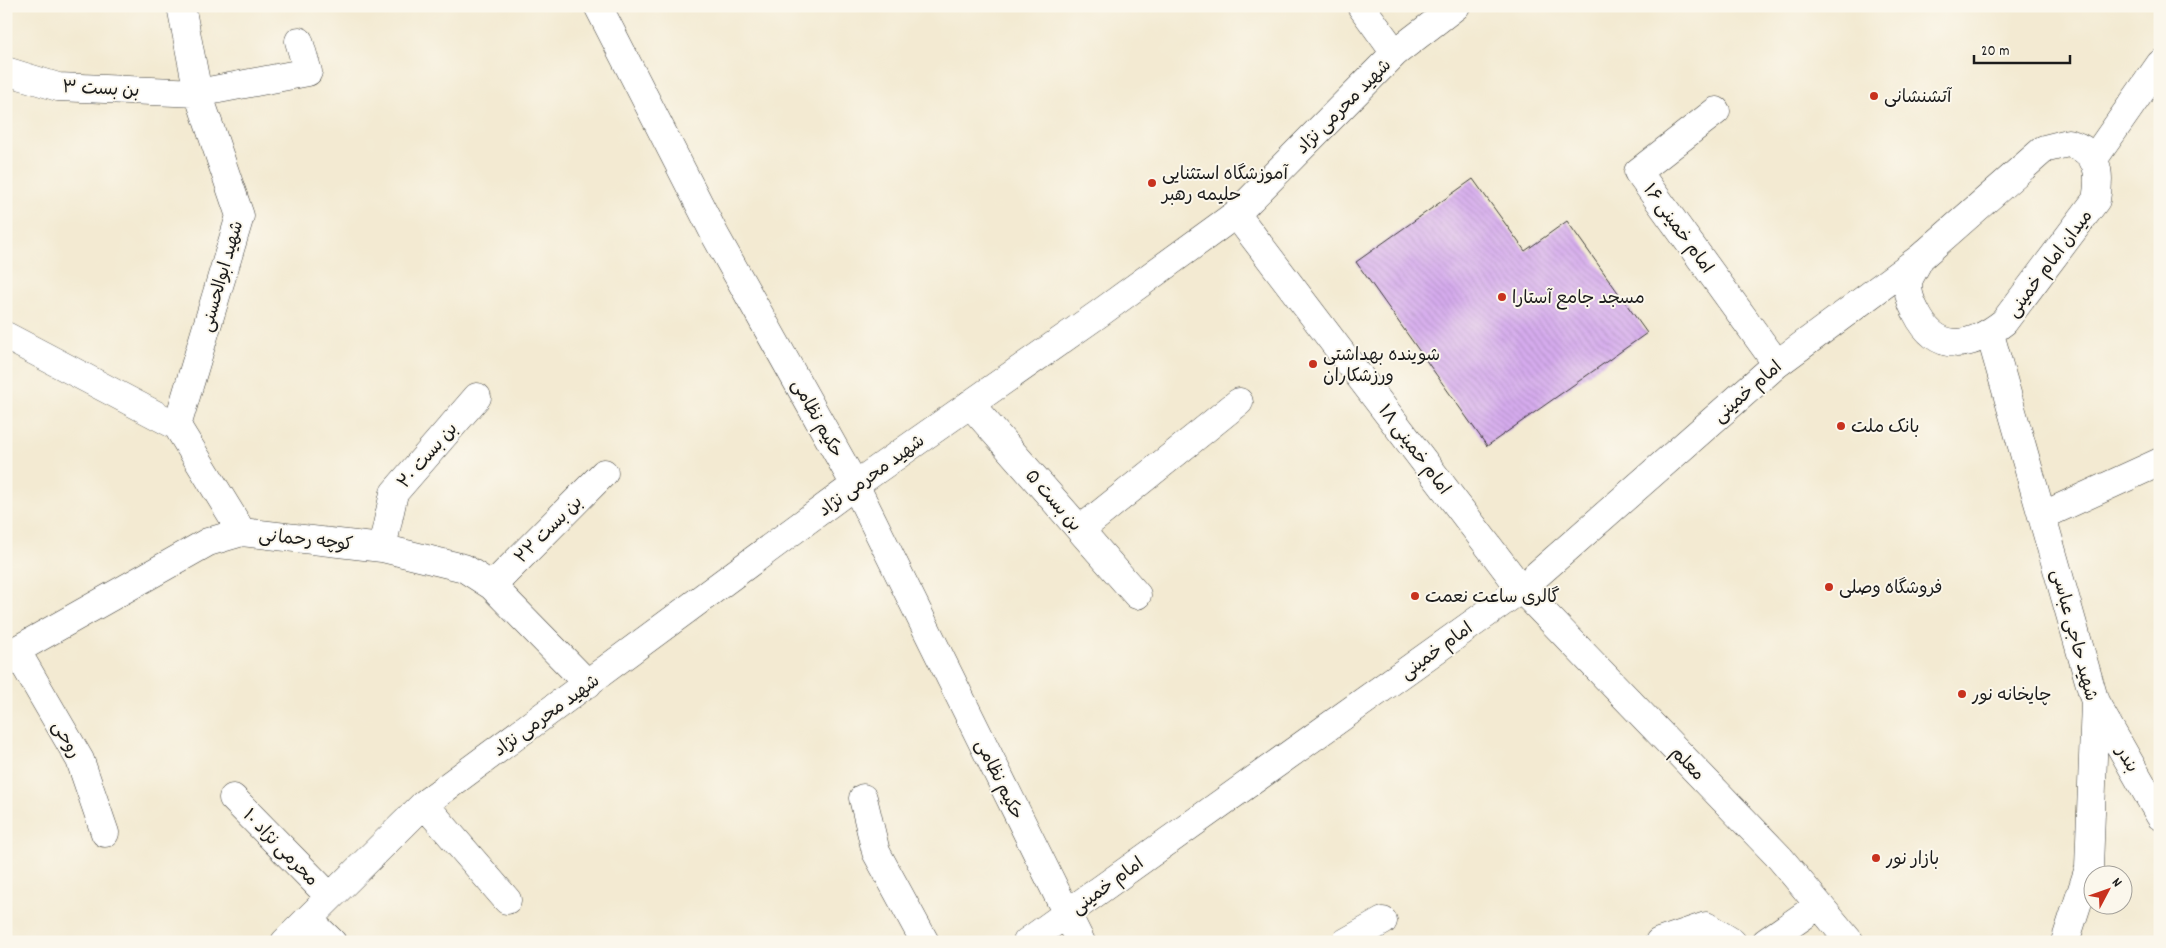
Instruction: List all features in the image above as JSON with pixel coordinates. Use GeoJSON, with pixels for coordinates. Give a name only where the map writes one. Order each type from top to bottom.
{"type":"FeatureCollection","features":[{"type":"Feature","properties":{"kind":"street","name":"شهید ابوالحسنی"},"geometry":{"type":"LineString","coordinates":[[177,426],[240,216],[198,92],[181,6]]}},
{"type":"Feature","properties":{"kind":"street","name":"حکیم نظامی"},"geometry":{"type":"LineString","coordinates":[[598,6],[715,235],[855,485],[1081,942]]}},
{"type":"Feature","properties":{"kind":"street"},"geometry":{"type":"LineString","coordinates":[[1361,6],[1395,53]]}},
{"type":"Feature","properties":{"kind":"street","name":"شهید محرمی نژاد"},"geometry":{"type":"LineString","coordinates":[[285,942],[328,896],[424,804],[855,485],[1236,214],[1395,53],[1456,6]]}},
{"type":"Feature","properties":{"kind":"street","name":"بن بست ۳"},"geometry":{"type":"LineString","coordinates":[[6,71],[58,87],[198,92],[308,72],[298,40]]}},
{"type":"Feature","properties":{"kind":"street"},"geometry":{"type":"LineString","coordinates":[[2094,160],[2160,64]]}},
{"type":"Feature","properties":{"kind":"street","name":"امام خمینی ۱۶"},"geometry":{"type":"LineString","coordinates":[[1716,111],[1638,172],[1778,364]]}},
{"type":"Feature","properties":{"kind":"street","name":"میدان امام خمینی"},"geometry":{"type":"LineString","coordinates":[[2068,143],[2082,147],[2094,160],[2100,178],[2096,200],[2004,322],[1990,334],[1962,344],[1941,342],[1922,325],[1911,303],[1909,280],[1920,258],[2044,149],[2068,143]]}},
{"type":"Feature","properties":{"kind":"street","name":"امام خمینی ۱۸"},"geometry":{"type":"LineString","coordinates":[[1236,214],[1521,589]]}},
{"type":"Feature","properties":{"kind":"street","name":"امام خمینی"},"geometry":{"type":"LineString","coordinates":[[1027,942],[1521,589],[1778,364],[1920,258]]}},
{"type":"Feature","properties":{"kind":"street","name":"شهید حاجی عباسی"},"geometry":{"type":"LineString","coordinates":[[1990,334],[2096,702],[2089,868],[2065,942]]}},
{"type":"Feature","properties":{"kind":"street"},"geometry":{"type":"LineString","coordinates":[[6,336],[177,426],[242,532]]}},
{"type":"Feature","properties":{"kind":"street","name":"بن بست ۲۰"},"geometry":{"type":"LineString","coordinates":[[382,548],[394,493],[477,397]]}},
{"type":"Feature","properties":{"kind":"street"},"geometry":{"type":"LineString","coordinates":[[1080,530],[1238,402]]}},
{"type":"Feature","properties":{"kind":"street","name":"بن بست ۵"},"geometry":{"type":"LineString","coordinates":[[970,404],[1137,595]]}},
{"type":"Feature","properties":{"kind":"street"},"geometry":{"type":"LineString","coordinates":[[2042,516],[2160,462]]}},
{"type":"Feature","properties":{"kind":"street","name":"بن بست ۲۲"},"geometry":{"type":"LineString","coordinates":[[492,586],[604,473]]}},
{"type":"Feature","properties":{"kind":"street","name":"کوچه رحمانی"},"geometry":{"type":"LineString","coordinates":[[11,653],[208,542],[242,532],[382,548],[464,568],[492,586],[588,684]]}},
{"type":"Feature","properties":{"kind":"street","name":"معلم"},"geometry":{"type":"LineString","coordinates":[[1521,589],[1780,858],[1850,942]]}},
{"type":"Feature","properties":{"kind":"street","name":"روحی"},"geometry":{"type":"LineString","coordinates":[[11,653],[80,760],[105,833]]}},
{"type":"Feature","properties":{"kind":"street","name":"بندر"},"geometry":{"type":"LineString","coordinates":[[2096,702],[2160,816]]}},
{"type":"Feature","properties":{"kind":"street","name":"محرمی نژاد ۱۰"},"geometry":{"type":"LineString","coordinates":[[233,798],[328,896]]}},
{"type":"Feature","properties":{"kind":"street"},"geometry":{"type":"LineString","coordinates":[[864,798],[876,852],[925,942]]}},
{"type":"Feature","properties":{"kind":"street"},"geometry":{"type":"LineString","coordinates":[[424,804],[507,900]]}},
{"type":"Feature","properties":{"kind":"street"},"geometry":{"type":"LineString","coordinates":[[1770,941],[1819,905]]}},
{"type":"Feature","properties":{"kind":"street"},"geometry":{"type":"LineString","coordinates":[[308,919],[332,942]]}},
{"type":"Feature","properties":{"kind":"street"},"geometry":{"type":"LineString","coordinates":[[1346,942],[1383,922]]}},
{"type":"Feature","properties":{"kind":"street"},"geometry":{"type":"LineString","coordinates":[[1658,942],[1706,926],[1732,942]]}},
{"type":"Feature","properties":{"kind":"building","name":"مسجد جامع آستارا"},"geometry":{"type":"Polygon","coordinates":[[[1473,179],[1525,251],[1567,221],[1647,333],[1487,446],[1356,262],[1473,179]]]}},
{"type":"Feature","properties":{"kind":"place","name":"آتشنشانی"},"geometry":{"type":"Point","coordinates":[1874,96]}},
{"type":"Feature","properties":{"kind":"place","name":"آموزشگاه استثنایی حلیمه رهبر"},"geometry":{"type":"Point","coordinates":[1152,183]}},
{"type":"Feature","properties":{"kind":"place","name":"مسجد جامع آستارا"},"geometry":{"type":"Point","coordinates":[1502,297]}},
{"type":"Feature","properties":{"kind":"place","name":"شوینده بهداشتی ورزشکاران"},"geometry":{"type":"Point","coordinates":[1313,364]}},
{"type":"Feature","properties":{"kind":"place","name":"بانک ملت"},"geometry":{"type":"Point","coordinates":[1841,426]}},
{"type":"Feature","properties":{"kind":"place","name":"فروشگاه وصلی"},"geometry":{"type":"Point","coordinates":[1829,587]}},
{"type":"Feature","properties":{"kind":"place","name":"گالری ساعت نعمت"},"geometry":{"type":"Point","coordinates":[1415,596]}},
{"type":"Feature","properties":{"kind":"place","name":"چایخانه نور"},"geometry":{"type":"Point","coordinates":[1962,694]}},
{"type":"Feature","properties":{"kind":"place","name":"بازار نور"},"geometry":{"type":"Point","coordinates":[1876,858]}}]}
